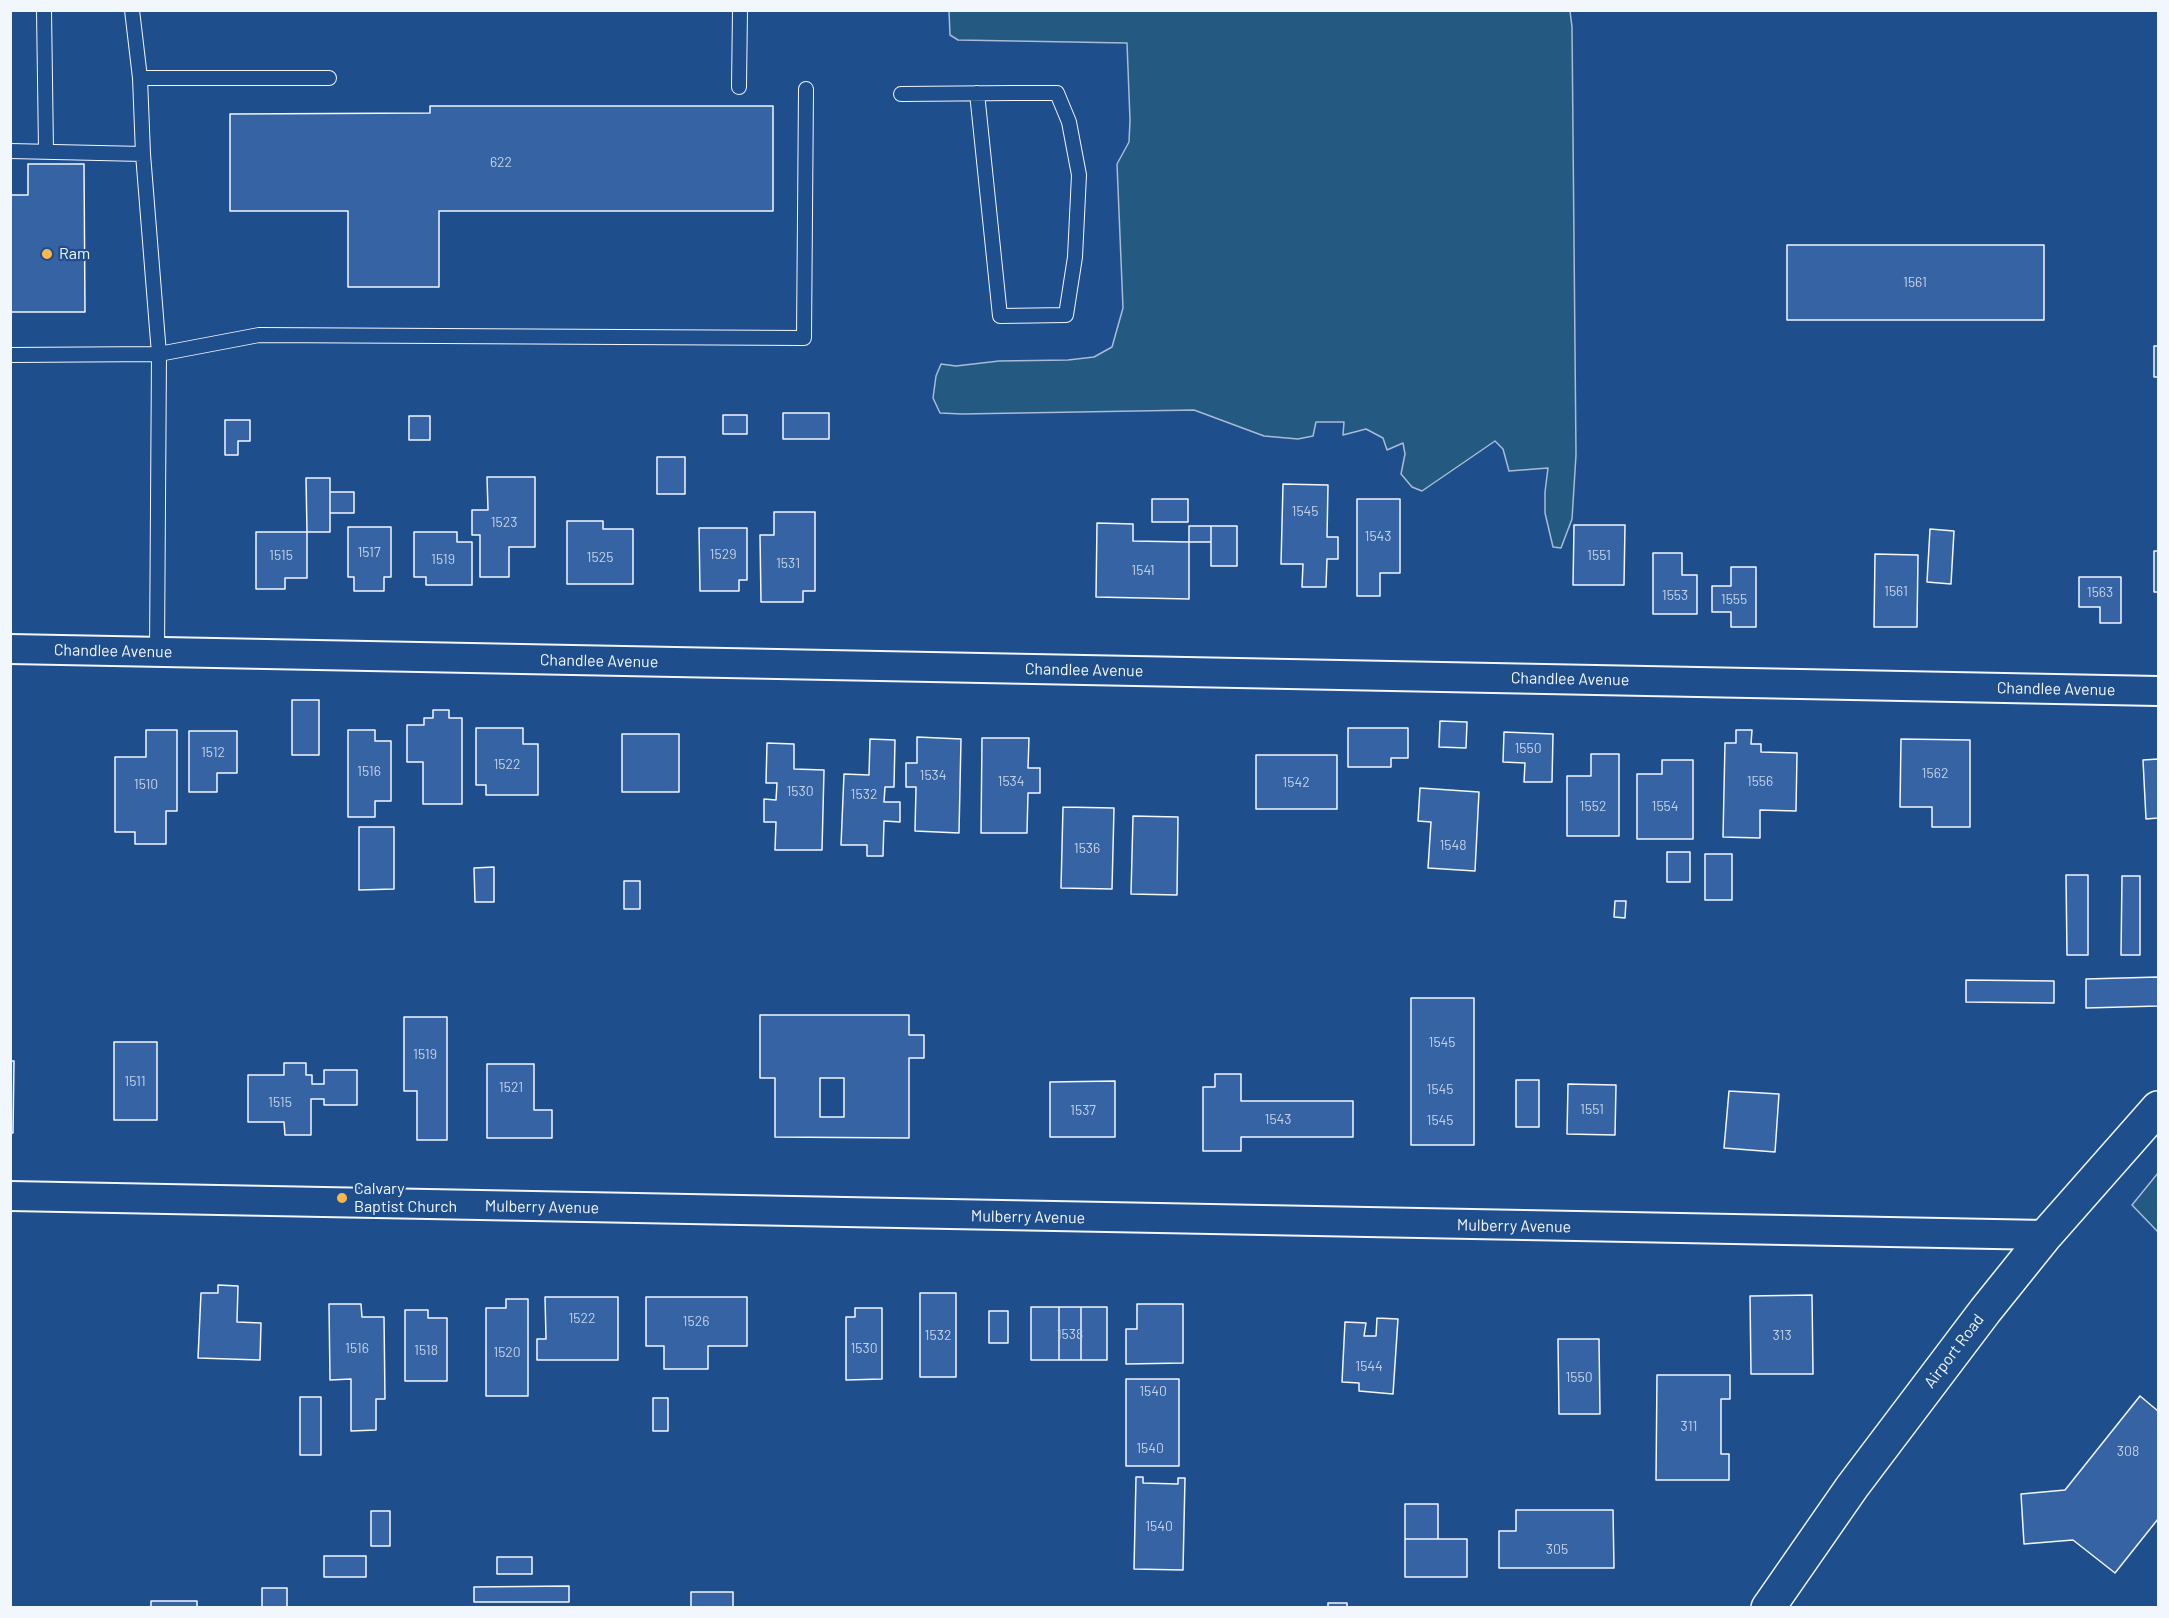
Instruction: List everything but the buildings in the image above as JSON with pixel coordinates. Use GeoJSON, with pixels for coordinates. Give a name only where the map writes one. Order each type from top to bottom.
{"type":"FeatureCollection","features":[{"type":"Feature","properties":{"kind":"main road","name":"Airport Road"},"geometry":{"type":"LineString","coordinates":[[1768,1608],[1878,1450],[1953,1352],[2046,1235],[2158,1108]]}},
{"type":"Feature","properties":{"kind":"street","name":"Chandlee Avenue"},"geometry":{"type":"LineString","coordinates":[[10,649],[2158,691]]}},
{"type":"Feature","properties":{"kind":"street","name":"Mulberry Avenue"},"geometry":{"type":"LineString","coordinates":[[10,1196],[2046,1235]]}},
{"type":"Feature","properties":{"kind":"lane"},"geometry":{"type":"LineString","coordinates":[[44,10],[46,151]]}},
{"type":"Feature","properties":{"kind":"lane"},"geometry":{"type":"LineString","coordinates":[[132,10],[140,78],[143,154],[159,354],[157,652]]}},
{"type":"Feature","properties":{"kind":"lane"},"geometry":{"type":"LineString","coordinates":[[739,87],[740,10]]}},
{"type":"Feature","properties":{"kind":"lane"},"geometry":{"type":"LineString","coordinates":[[140,78],[329,78]]}},
{"type":"Feature","properties":{"kind":"lane"},"geometry":{"type":"LineString","coordinates":[[10,355],[159,354],[259,335],[804,338],[806,89]]}},
{"type":"Feature","properties":{"kind":"lane"},"geometry":{"type":"LineString","coordinates":[[901,94],[977,93],[1057,93],[1070,122],[1079,175],[1075,256],[1066,315],[1000,316],[977,93]]}},
{"type":"Feature","properties":{"kind":"lane"},"geometry":{"type":"LineString","coordinates":[[10,151],[143,154]]}},
{"type":"Feature","properties":{"kind":"shaded area"},"geometry":{"type":"Polygon","coordinates":[[[949,11],[1570,11],[1576,455],[1572,519],[1561,548],[1553,547],[1545,513],[1548,468],[1509,471],[1503,449],[1495,441],[1422,491],[1412,487],[1401,474],[1405,454],[1403,443],[1387,450],[1383,438],[1366,429],[1343,435],[1344,422],[1316,422],[1313,436],[1298,439],[1264,436],[1194,410],[940,413],[933,398],[936,376],[941,364],[956,366],[999,361],[1068,360],[1094,357],[1112,347],[1123,308],[1117,164],[1129,142],[1130,120],[1127,43],[958,40],[950,35],[949,11]]]}},
{"type":"Feature","properties":{"kind":"shaded area"},"geometry":{"type":"Polygon","coordinates":[[[2158,1173],[2158,1232],[2132,1205],[2158,1173]]]}},
{"type":"Feature","properties":{"kind":"place","name":"Ram"},"geometry":{"type":"Point","coordinates":[47,254]}},
{"type":"Feature","properties":{"kind":"place","name":"Calvary Baptist Church"},"geometry":{"type":"Point","coordinates":[342,1198]}}]}
